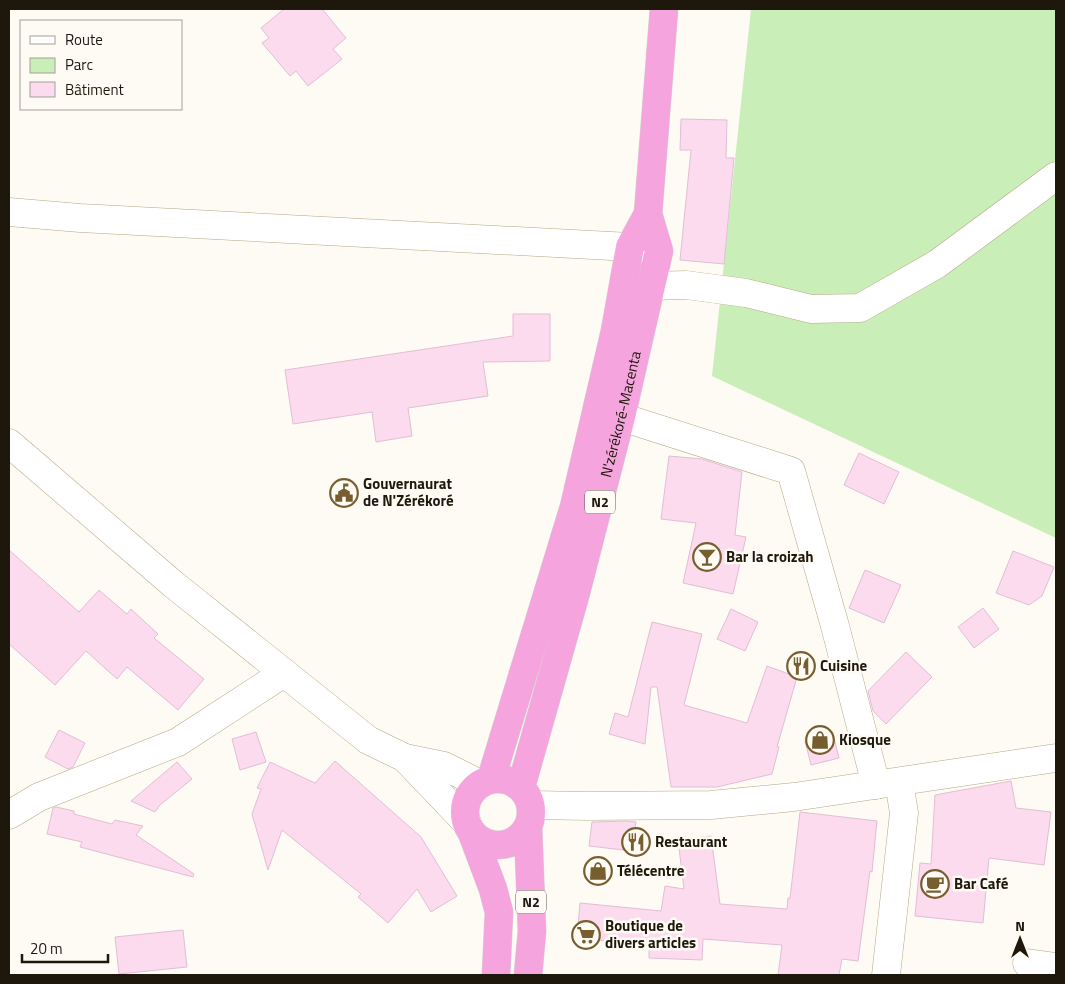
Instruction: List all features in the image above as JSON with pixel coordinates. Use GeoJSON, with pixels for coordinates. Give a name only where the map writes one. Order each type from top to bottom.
{"type":"FeatureCollection","features":[{"type":"Feature","properties":{"kind":"highway","name":"N'zérékoré-Macenta"},"geometry":{"type":"LineString","coordinates":[[527,807],[575,596],[622,417],[659,251],[648,214],[664,9]]}},
{"type":"Feature","properties":{"kind":"highway","name":"N'zérékoré-Macenta"},"geometry":{"type":"LineString","coordinates":[[485,781],[574,507],[615,331],[630,247],[648,214]]}},
{"type":"Feature","properties":{"kind":"highway"},"geometry":{"type":"LineString","coordinates":[[502,778],[512,781],[527,807],[519,838],[508,844],[495,845],[482,841],[470,828],[465,812],[467,801],[472,791],[485,781],[502,778]]}},
{"type":"Feature","properties":{"kind":"highway","name":"N2"},"geometry":{"type":"LineString","coordinates":[[527,807],[532,931],[528,975]]}},
{"type":"Feature","properties":{"kind":"highway","name":"N2"},"geometry":{"type":"LineString","coordinates":[[470,828],[493,889],[499,912],[496,975]]}},
{"type":"Feature","properties":{"kind":"street"},"geometry":{"type":"LineString","coordinates":[[651,286],[686,286],[746,293],[811,309],[860,308],[937,264],[1056,176]]}},
{"type":"Feature","properties":{"kind":"street"},"geometry":{"type":"LineString","coordinates":[[9,212],[80,218],[630,247],[659,251]]}},
{"type":"Feature","properties":{"kind":"street"},"geometry":{"type":"LineString","coordinates":[[622,417],[791,471],[835,626],[888,783],[904,813],[886,975]]}},
{"type":"Feature","properties":{"kind":"street"},"geometry":{"type":"LineString","coordinates":[[9,443],[173,584],[368,740],[405,758],[444,766],[485,781]]}},
{"type":"Feature","properties":{"kind":"street"},"geometry":{"type":"LineString","coordinates":[[9,815],[39,797],[178,742],[284,673]]}},
{"type":"Feature","properties":{"kind":"street"},"geometry":{"type":"LineString","coordinates":[[405,758],[470,828]]}},
{"type":"Feature","properties":{"kind":"street"},"geometry":{"type":"LineString","coordinates":[[527,807],[711,805],[794,797],[1056,758]]}},
{"type":"Feature","properties":{"kind":"street"},"geometry":{"type":"LineString","coordinates":[[1027,963],[1056,967]]}},
{"type":"Feature","properties":{"kind":"green space"},"geometry":{"type":"Polygon","coordinates":[[[751,9],[1056,9],[1056,538],[712,376],[751,9]]]}},
{"type":"Feature","properties":{"kind":"building"},"geometry":{"type":"Polygon","coordinates":[[[284,9],[322,9],[346,38],[333,49],[342,59],[308,86],[296,71],[290,76],[262,43],[269,38],[261,28],[284,9]]]}},
{"type":"Feature","properties":{"kind":"building"},"geometry":{"type":"Polygon","coordinates":[[[681,119],[727,120],[726,158],[734,158],[724,264],[680,260],[691,150],[680,150],[681,119]]]}},
{"type":"Feature","properties":{"kind":"building"},"geometry":{"type":"Polygon","coordinates":[[[513,314],[550,314],[550,361],[483,362],[488,396],[408,408],[412,436],[376,442],[372,412],[293,424],[285,370],[513,336],[513,314]]]}},
{"type":"Feature","properties":{"kind":"building"},"geometry":{"type":"Polygon","coordinates":[[[859,453],[899,472],[884,504],[844,485],[859,453]]]}},
{"type":"Feature","properties":{"kind":"building"},"geometry":{"type":"Polygon","coordinates":[[[669,456],[702,459],[742,472],[735,535],[746,537],[733,594],[683,583],[696,523],[661,519],[669,456]]]}},
{"type":"Feature","properties":{"kind":"building"},"geometry":{"type":"Polygon","coordinates":[[[9,550],[79,612],[99,590],[127,614],[131,609],[158,634],[154,638],[204,679],[178,710],[127,667],[117,679],[86,651],[55,685],[9,644],[9,550]]]}},
{"type":"Feature","properties":{"kind":"building"},"geometry":{"type":"Polygon","coordinates":[[[1013,551],[1054,567],[1042,596],[1029,605],[996,593],[1013,551]]]}},
{"type":"Feature","properties":{"kind":"building"},"geometry":{"type":"Polygon","coordinates":[[[865,570],[901,585],[884,623],[849,608],[865,570]]]}},
{"type":"Feature","properties":{"kind":"building"},"geometry":{"type":"Polygon","coordinates":[[[983,608],[999,629],[974,648],[958,627],[983,608]]]}},
{"type":"Feature","properties":{"kind":"building"},"geometry":{"type":"Polygon","coordinates":[[[731,609],[758,622],[745,651],[717,639],[731,609]]]}},
{"type":"Feature","properties":{"kind":"building"},"geometry":{"type":"Polygon","coordinates":[[[652,622],[702,634],[684,705],[747,723],[767,666],[797,677],[777,747],[779,747],[772,774],[717,787],[671,787],[657,687],[651,687],[645,744],[609,734],[615,713],[628,717],[652,622]]]}},
{"type":"Feature","properties":{"kind":"building"},"geometry":{"type":"Polygon","coordinates":[[[906,652],[932,677],[886,724],[873,711],[868,691],[906,652]]]}},
{"type":"Feature","properties":{"kind":"building"},"geometry":{"type":"Polygon","coordinates":[[[59,730],[85,743],[73,767],[68,769],[45,757],[59,730]]]}},
{"type":"Feature","properties":{"kind":"building"},"geometry":{"type":"Polygon","coordinates":[[[256,732],[266,762],[240,770],[232,739],[256,732]]]}},
{"type":"Feature","properties":{"kind":"building"},"geometry":{"type":"Polygon","coordinates":[[[833,734],[839,758],[811,765],[805,741],[833,734]]]}},
{"type":"Feature","properties":{"kind":"building"},"geometry":{"type":"Polygon","coordinates":[[[335,761],[421,837],[457,896],[431,912],[417,889],[388,923],[358,897],[361,894],[282,830],[268,870],[252,814],[261,789],[257,788],[270,762],[315,783],[335,761]]]}},
{"type":"Feature","properties":{"kind":"building"},"geometry":{"type":"Polygon","coordinates":[[[177,762],[192,779],[160,805],[155,812],[131,801],[177,762]]]}},
{"type":"Feature","properties":{"kind":"building"},"geometry":{"type":"Polygon","coordinates":[[[1011,781],[1016,808],[1051,812],[1044,865],[989,858],[983,923],[915,916],[920,863],[931,864],[935,795],[1011,781]]]}},
{"type":"Feature","properties":{"kind":"building"},"geometry":{"type":"Polygon","coordinates":[[[56,807],[112,824],[115,820],[143,826],[136,835],[194,874],[193,877],[80,847],[82,842],[47,834],[53,808],[56,807]]]}},
{"type":"Feature","properties":{"kind":"building"},"geometry":{"type":"Polygon","coordinates":[[[800,812],[877,821],[872,872],[870,871],[858,961],[842,959],[839,975],[778,975],[782,945],[703,939],[702,960],[649,958],[649,945],[577,938],[580,903],[661,911],[665,886],[684,889],[678,840],[711,836],[720,904],[787,909],[788,898],[790,898],[800,812]]]}},
{"type":"Feature","properties":{"kind":"building"},"geometry":{"type":"Polygon","coordinates":[[[592,822],[636,822],[632,851],[589,846],[592,822]]]}},
{"type":"Feature","properties":{"kind":"building"},"geometry":{"type":"Polygon","coordinates":[[[183,930],[187,967],[119,974],[115,937],[183,930]]]}},
{"type":"Feature","properties":{"kind":"place","name":"Gouvernaurat de N'Zérékoré"},"geometry":{"type":"Point","coordinates":[344,493]}},
{"type":"Feature","properties":{"kind":"place","name":"Bar la croizah"},"geometry":{"type":"Point","coordinates":[707,557]}},
{"type":"Feature","properties":{"kind":"place","name":"Cuisine"},"geometry":{"type":"Point","coordinates":[801,666]}},
{"type":"Feature","properties":{"kind":"place","name":"Kiosque"},"geometry":{"type":"Point","coordinates":[820,740]}},
{"type":"Feature","properties":{"kind":"place","name":"Restaurant"},"geometry":{"type":"Point","coordinates":[636,842]}},
{"type":"Feature","properties":{"kind":"place","name":"Télécentre"},"geometry":{"type":"Point","coordinates":[598,871]}},
{"type":"Feature","properties":{"kind":"place","name":"Bar Café"},"geometry":{"type":"Point","coordinates":[935,884]}},
{"type":"Feature","properties":{"kind":"place","name":"Boutique de divers articles"},"geometry":{"type":"Point","coordinates":[586,935]}}]}
